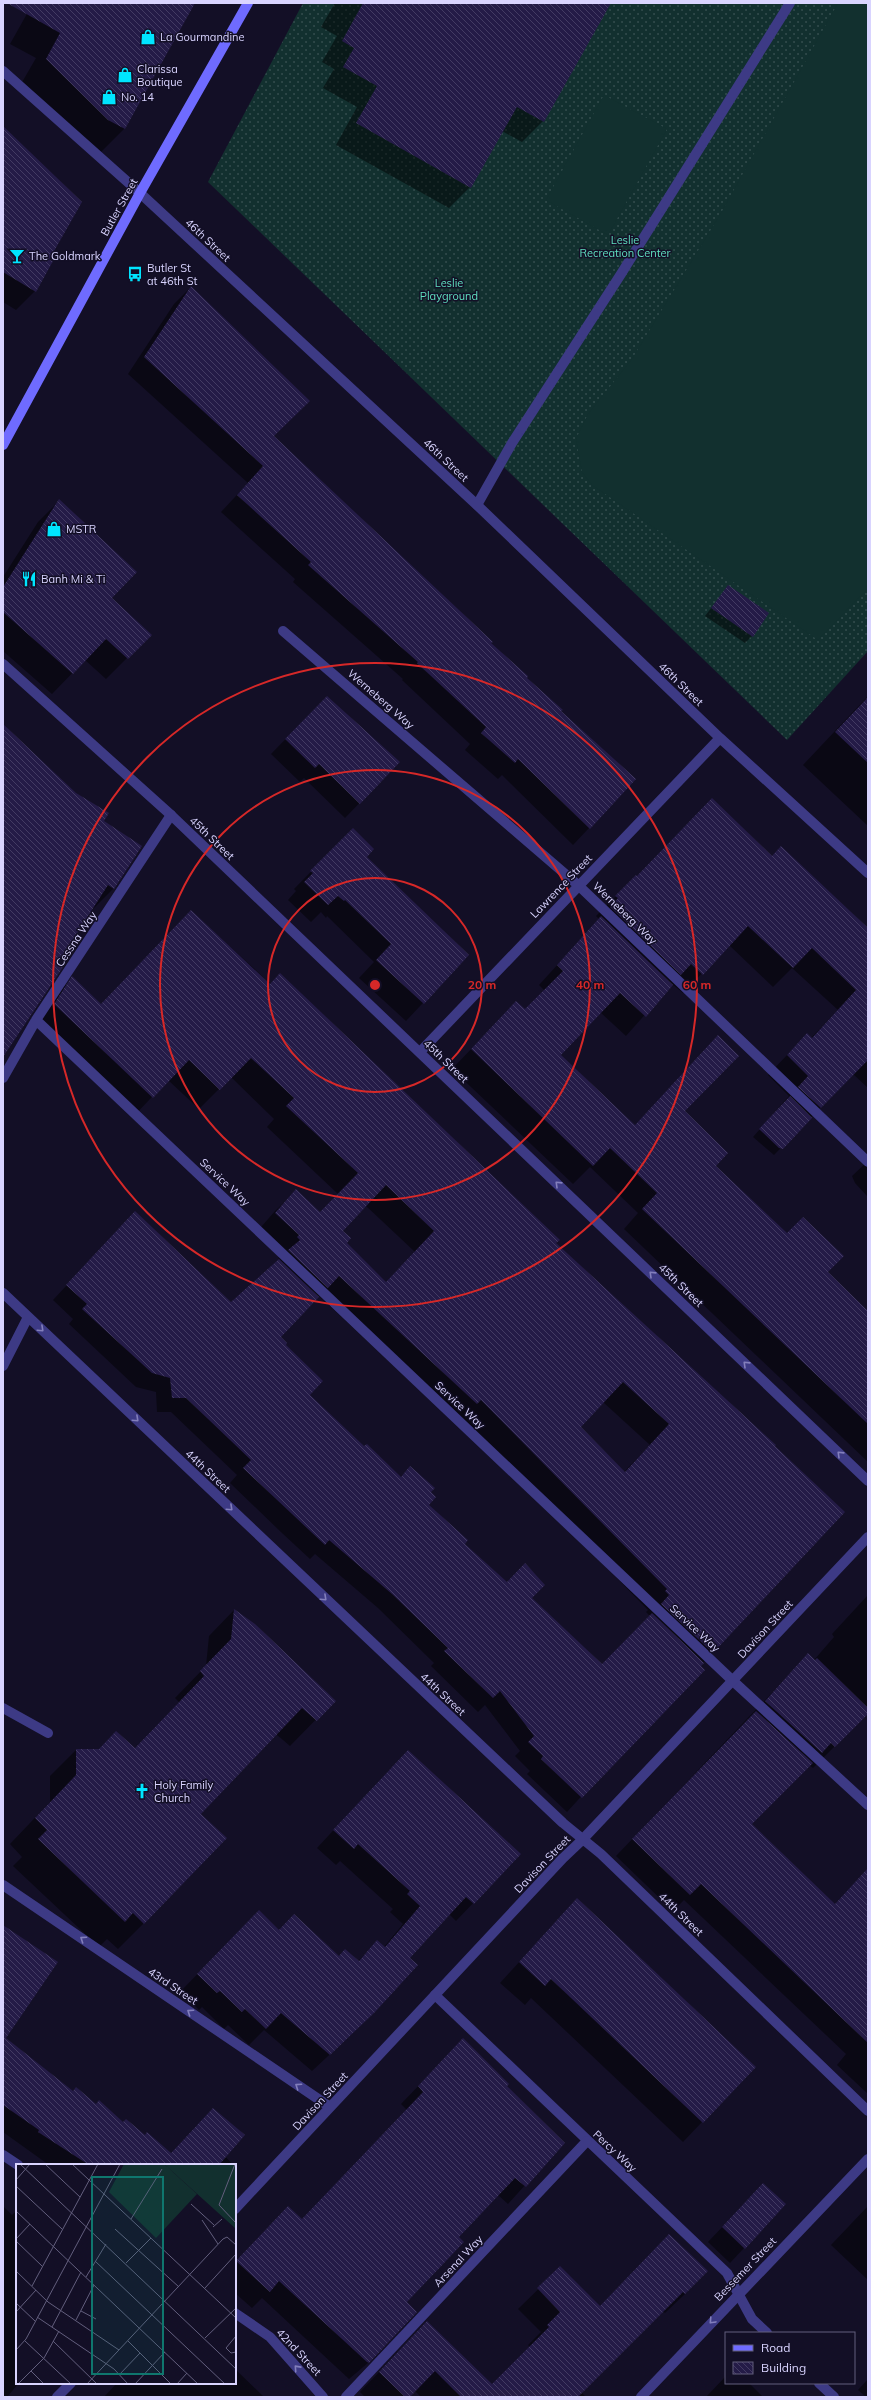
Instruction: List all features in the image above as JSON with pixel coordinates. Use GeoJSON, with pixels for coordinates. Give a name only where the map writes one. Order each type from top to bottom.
{"type":"FeatureCollection","features":[{"type":"Feature","properties":{"kind":"main road","name":"Butler Street"},"geometry":{"type":"LineString","coordinates":[[3,445],[140,193],[248,3]]}},
{"type":"Feature","properties":{"kind":"street"},"geometry":{"type":"LineString","coordinates":[[477,506],[512,443],[621,274],[790,3]]}},
{"type":"Feature","properties":{"kind":"street","name":"46th Street"},"geometry":{"type":"LineString","coordinates":[[3,71],[140,193],[477,506],[720,738],[868,873]]}},
{"type":"Feature","properties":{"kind":"street","name":"Werneberg Way"},"geometry":{"type":"LineString","coordinates":[[283,631],[578,885],[868,1162]]}},
{"type":"Feature","properties":{"kind":"street","name":"45th Street"},"geometry":{"type":"LineString","coordinates":[[3,664],[171,815],[868,1481]]}},
{"type":"Feature","properties":{"kind":"street","name":"Lawrence Street"},"geometry":{"type":"LineString","coordinates":[[420,1052],[720,738]]}},
{"type":"Feature","properties":{"kind":"street","name":"Cessna Way"},"geometry":{"type":"LineString","coordinates":[[3,1078],[36,1020],[171,815]]}},
{"type":"Feature","properties":{"kind":"street","name":"Service Way"},"geometry":{"type":"LineString","coordinates":[[36,1020],[733,1681],[868,1805]]}},
{"type":"Feature","properties":{"kind":"street","name":"44th Street"},"geometry":{"type":"LineString","coordinates":[[3,1293],[563,1823],[602,1854],[868,2111]]}},
{"type":"Feature","properties":{"kind":"street"},"geometry":{"type":"LineString","coordinates":[[3,1366],[28,1317]]}},
{"type":"Feature","properties":{"kind":"street","name":"Davison Street"},"geometry":{"type":"LineString","coordinates":[[236,2208],[563,1858],[583,1839],[868,1537]]}},
{"type":"Feature","properties":{"kind":"street"},"geometry":{"type":"LineString","coordinates":[[3,1708],[48,1733]]}},
{"type":"Feature","properties":{"kind":"street","name":"43rd Street"},"geometry":{"type":"LineString","coordinates":[[3,1885],[330,2107]]}},
{"type":"Feature","properties":{"kind":"street","name":"Percy Way"},"geometry":{"type":"LineString","coordinates":[[435,1995],[727,2273],[739,2292],[752,2319],[766,2332]]}},
{"type":"Feature","properties":{"kind":"street","name":"Arsenal Way"},"geometry":{"type":"LineString","coordinates":[[346,2397],[587,2141]]}},
{"type":"Feature","properties":{"kind":"street"},"geometry":{"type":"LineString","coordinates":[[3,2155],[16,2164]]}},
{"type":"Feature","properties":{"kind":"street","name":"Bessemer Street"},"geometry":{"type":"LineString","coordinates":[[641,2397],[739,2292],[868,2159]]}},
{"type":"Feature","properties":{"kind":"street","name":"42nd Street"},"geometry":{"type":"LineString","coordinates":[[236,2314],[270,2337],[323,2397]]}},
{"type":"Feature","properties":{"kind":"street"},"geometry":{"type":"LineString","coordinates":[[57,2397],[70,2384]]}},
{"type":"Feature","properties":{"kind":"street"},"geometry":{"type":"LineString","coordinates":[[820,2384],[834,2397]]}},
{"type":"Feature","properties":{"kind":"green space","name":"Leslie Recreation Center"},"geometry":{"type":"Polygon","coordinates":[[[303,3],[868,3],[868,651],[787,740],[208,182],[303,3]]]}},
{"type":"Feature","properties":{"kind":"green space"},"geometry":{"type":"Polygon","coordinates":[[[838,3],[868,3],[868,588],[818,640],[592,485],[582,472],[576,439],[588,414],[632,359],[721,213],[838,3]]]}},
{"type":"Feature","properties":{"kind":"green space"},"geometry":{"type":"Polygon","coordinates":[[[604,95],[667,129],[608,235],[546,200],[604,95]]]}},
{"type":"Feature","properties":{"kind":"building"},"geometry":{"type":"Polygon","coordinates":[[[7,3],[195,3],[125,129],[108,120],[46,59],[60,33],[7,3]]]}},
{"type":"Feature","properties":{"kind":"building"},"geometry":{"type":"Polygon","coordinates":[[[363,3],[611,3],[544,122],[517,107],[471,188],[356,123],[377,86],[343,67],[354,48],[342,41],[363,3]]]}},
{"type":"Feature","properties":{"kind":"building"},"geometry":{"type":"Polygon","coordinates":[[[3,126],[82,202],[49,260],[53,261],[36,292],[3,272],[3,126]]]}},
{"type":"Feature","properties":{"kind":"building"},"geometry":{"type":"Polygon","coordinates":[[[191,286],[310,401],[274,436],[493,642],[491,643],[563,710],[561,711],[636,779],[590,829],[518,759],[515,763],[481,733],[486,727],[417,663],[418,662],[308,565],[311,562],[237,495],[263,466],[144,357],[191,286]]]}},
{"type":"Feature","properties":{"kind":"building"},"geometry":{"type":"Polygon","coordinates":[[[59,499],[137,572],[112,598],[152,635],[128,659],[106,639],[73,674],[3,612],[3,587],[59,499]]]}},
{"type":"Feature","properties":{"kind":"building"},"geometry":{"type":"Polygon","coordinates":[[[728,585],[769,613],[753,637],[711,608],[728,585]]]}},
{"type":"Feature","properties":{"kind":"building"},"geometry":{"type":"Polygon","coordinates":[[[327,696],[400,762],[360,804],[319,764],[315,768],[285,739],[327,696]]]}},
{"type":"Feature","properties":{"kind":"building"},"geometry":{"type":"Polygon","coordinates":[[[868,697],[868,763],[835,732],[868,697]]]}},
{"type":"Feature","properties":{"kind":"building"},"geometry":{"type":"Polygon","coordinates":[[[3,724],[76,793],[109,813],[104,821],[142,846],[114,889],[108,885],[58,963],[63,967],[3,1057],[3,724]]]}},
{"type":"Feature","properties":{"kind":"building"},"geometry":{"type":"Polygon","coordinates":[[[712,798],[772,856],[781,846],[868,928],[868,1060],[821,1108],[798,1087],[808,1076],[787,1055],[807,1033],[812,1038],[856,990],[812,948],[793,968],[748,926],[703,975],[691,964],[681,975],[610,907],[618,898],[615,896],[636,875],[637,876],[712,798]]]}},
{"type":"Feature","properties":{"kind":"building"},"geometry":{"type":"Polygon","coordinates":[[[353,828],[374,849],[367,857],[469,955],[424,1004],[376,960],[391,944],[345,900],[344,901],[338,896],[328,905],[304,882],[313,873],[310,871],[353,828]]]}},
{"type":"Feature","properties":{"kind":"building"},"geometry":{"type":"Polygon","coordinates":[[[191,910],[270,984],[280,973],[560,1240],[556,1243],[776,1445],[775,1446],[845,1512],[713,1653],[661,1604],[669,1595],[665,1591],[667,1589],[481,1400],[477,1404],[339,1276],[328,1288],[288,1250],[300,1240],[297,1237],[299,1235],[275,1213],[296,1189],[320,1212],[358,1173],[286,1106],[294,1098],[251,1058],[220,1090],[189,1060],[153,1098],[54,1004],[72,976],[101,1004],[191,910]],[[386,1185],[343,1231],[351,1238],[347,1243],[386,1282],[434,1231],[386,1185]],[[623,1382],[581,1427],[625,1472],[669,1424],[623,1382]]]}},
{"type":"Feature","properties":{"kind":"building"},"geometry":{"type":"Polygon","coordinates":[[[601,916],[673,985],[646,1017],[620,993],[561,1055],[635,1125],[718,1035],[739,1056],[685,1111],[728,1153],[716,1166],[787,1233],[803,1217],[844,1256],[828,1272],[868,1311],[868,1424],[642,1209],[657,1193],[610,1148],[593,1166],[471,1049],[516,1001],[525,1009],[563,971],[557,965],[601,916]]]}},
{"type":"Feature","properties":{"kind":"building"},"geometry":{"type":"Polygon","coordinates":[[[790,1096],[812,1118],[783,1149],[779,1148],[759,1129],[790,1096]]]}},
{"type":"Feature","properties":{"kind":"building"},"geometry":{"type":"Polygon","coordinates":[[[135,1211],[231,1302],[279,1259],[319,1297],[281,1337],[287,1343],[286,1345],[323,1381],[310,1395],[364,1446],[367,1444],[401,1477],[410,1466],[435,1488],[431,1492],[436,1497],[429,1505],[468,1540],[465,1544],[507,1582],[525,1563],[545,1585],[532,1598],[602,1664],[652,1613],[704,1663],[701,1666],[705,1670],[582,1798],[541,1759],[543,1756],[528,1742],[534,1736],[500,1691],[493,1698],[444,1651],[448,1648],[392,1594],[329,1540],[325,1545],[243,1468],[251,1460],[186,1398],[172,1398],[170,1378],[152,1373],[82,1309],[87,1304],[66,1285],[135,1211]]]}},
{"type":"Feature","properties":{"kind":"building","name":"Holy Family Church"},"geometry":{"type":"Polygon","coordinates":[[[234,1609],[255,1624],[336,1701],[317,1721],[302,1708],[201,1814],[227,1838],[144,1924],[133,1913],[125,1922],[38,1839],[47,1830],[35,1818],[76,1775],[76,1749],[99,1749],[116,1731],[135,1748],[204,1676],[200,1671],[231,1639],[234,1609]]]}},
{"type":"Feature","properties":{"kind":"building"},"geometry":{"type":"Polygon","coordinates":[[[808,1653],[815,1660],[817,1658],[868,1708],[868,1714],[835,1747],[831,1743],[822,1753],[765,1701],[808,1653]]]}},
{"type":"Feature","properties":{"kind":"building"},"geometry":{"type":"Polygon","coordinates":[[[756,1711],[813,1763],[752,1824],[835,1904],[868,1868],[868,2043],[701,1884],[690,1895],[632,1839],[756,1711]]]}},
{"type":"Feature","properties":{"kind":"building"},"geometry":{"type":"Polygon","coordinates":[[[408,1750],[521,1854],[474,1904],[466,1897],[410,1958],[418,1965],[375,2012],[330,2055],[281,2013],[266,2029],[245,2009],[242,2012],[220,1991],[217,1993],[197,1974],[259,1910],[279,1930],[294,1914],[339,1956],[345,1949],[359,1961],[377,1940],[385,1947],[420,1906],[407,1894],[410,1891],[358,1844],[354,1849],[333,1830],[408,1750]]]}},
{"type":"Feature","properties":{"kind":"building"},"geometry":{"type":"Polygon","coordinates":[[[577,1898],[756,2067],[703,2123],[551,1979],[545,1986],[519,1962],[577,1898]]]}},
{"type":"Feature","properties":{"kind":"building"},"geometry":{"type":"Polygon","coordinates":[[[3,1925],[58,1962],[6,2038],[73,2091],[76,2087],[96,2104],[99,2100],[123,2122],[126,2119],[145,2135],[147,2132],[171,2153],[213,2108],[245,2135],[220,2164],[87,2164],[38,2132],[39,2130],[3,2105],[3,1925]]]}},
{"type":"Feature","properties":{"kind":"building"},"geometry":{"type":"Polygon","coordinates":[[[463,2038],[509,2084],[507,2086],[565,2143],[526,2187],[515,2178],[459,2237],[464,2242],[407,2302],[417,2312],[369,2363],[279,2281],[270,2292],[236,2261],[288,2206],[302,2219],[423,2092],[418,2086],[463,2038]]]}},
{"type":"Feature","properties":{"kind":"building"},"geometry":{"type":"Polygon","coordinates":[[[763,2183],[786,2204],[745,2249],[722,2227],[763,2183]]]}},
{"type":"Feature","properties":{"kind":"building"},"geometry":{"type":"Polygon","coordinates":[[[669,2234],[708,2271],[685,2294],[683,2292],[578,2397],[461,2397],[435,2371],[410,2397],[405,2397],[379,2372],[427,2321],[492,2384],[549,2327],[547,2325],[560,2312],[537,2288],[560,2266],[600,2306],[669,2234]]]}},
{"type":"Feature","properties":{"kind":"place","name":"La Gourmandine"},"geometry":{"type":"Point","coordinates":[148,37]}},
{"type":"Feature","properties":{"kind":"place","name":"Clarissa Boutique"},"geometry":{"type":"Point","coordinates":[125,75]}},
{"type":"Feature","properties":{"kind":"place","name":"No. 14"},"geometry":{"type":"Point","coordinates":[109,97]}},
{"type":"Feature","properties":{"kind":"place","name":"The Goldmark"},"geometry":{"type":"Point","coordinates":[17,256]}},
{"type":"Feature","properties":{"kind":"place","name":"Butler St at 46th St"},"geometry":{"type":"Point","coordinates":[135,274]}},
{"type":"Feature","properties":{"kind":"place","name":"MSTR"},"geometry":{"type":"Point","coordinates":[54,529]}},
{"type":"Feature","properties":{"kind":"place","name":"Banh Mi & Ti"},"geometry":{"type":"Point","coordinates":[29,579]}},
{"type":"Feature","properties":{"kind":"place","name":"Holy Family Church"},"geometry":{"type":"Point","coordinates":[142,1791]}},
{"type":"Feature","properties":{"kind":"park label","name":"Leslie Playground"},"geometry":{"type":"Point","coordinates":[449,289]}}]}
